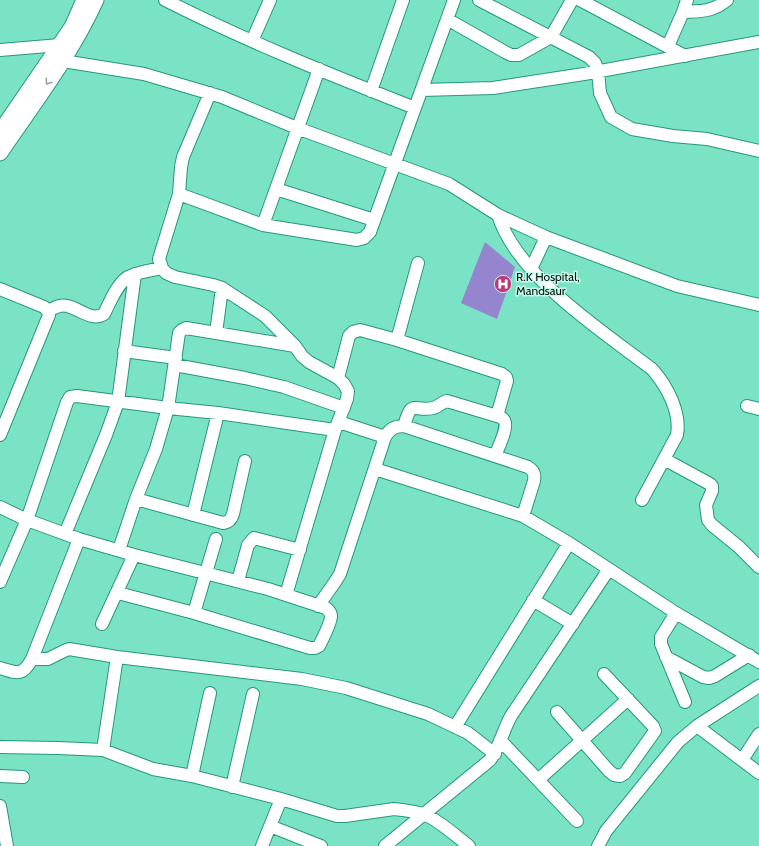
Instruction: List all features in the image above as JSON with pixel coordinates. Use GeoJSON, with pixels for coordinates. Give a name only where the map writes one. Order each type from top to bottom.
{"type":"FeatureCollection","features":[{"type":"Feature","properties":{"kind":"main road"},"geometry":{"type":"LineString","coordinates":[[0,132],[83,10],[96,0]]}},
{"type":"Feature","properties":{"kind":"main road"},"geometry":{"type":"LineString","coordinates":[[0,153],[63,61],[83,10]]}},
{"type":"Feature","properties":{"kind":"street"},"geometry":{"type":"LineString","coordinates":[[165,0],[252,41],[370,91],[415,108]]}},
{"type":"Feature","properties":{"kind":"street"},"geometry":{"type":"LineString","coordinates":[[252,41],[270,0]]}},
{"type":"Feature","properties":{"kind":"street"},"geometry":{"type":"LineString","coordinates":[[370,91],[403,0]]}},
{"type":"Feature","properties":{"kind":"street"},"geometry":{"type":"LineString","coordinates":[[179,194],[263,225],[357,240],[364,238],[370,232],[454,0]]}},
{"type":"Feature","properties":{"kind":"street"},"geometry":{"type":"LineString","coordinates":[[479,0],[589,57],[595,63],[598,71],[600,93],[611,117],[632,129],[673,136],[707,139],[759,151]]}},
{"type":"Feature","properties":{"kind":"street"},"geometry":{"type":"LineString","coordinates":[[447,19],[511,55],[519,55],[551,38],[572,0]]}},
{"type":"Feature","properties":{"kind":"street"},"geometry":{"type":"LineString","coordinates":[[580,0],[685,56]]}},
{"type":"Feature","properties":{"kind":"street"},"geometry":{"type":"LineString","coordinates":[[668,46],[683,4],[712,10],[727,0]]}},
{"type":"Feature","properties":{"kind":"street"},"geometry":{"type":"LineString","coordinates":[[422,90],[493,88],[759,42]]}},
{"type":"Feature","properties":{"kind":"street"},"geometry":{"type":"LineString","coordinates":[[0,50],[60,45]]}},
{"type":"Feature","properties":{"kind":"street"},"geometry":{"type":"LineString","coordinates":[[63,61],[144,74],[222,97],[298,128],[449,184],[498,215],[546,237],[673,284],[759,306]]}},
{"type":"Feature","properties":{"kind":"street"},"geometry":{"type":"LineString","coordinates":[[263,225],[319,69]]}},
{"type":"Feature","properties":{"kind":"street"},"geometry":{"type":"LineString","coordinates":[[210,93],[183,157],[179,194],[159,259],[162,268],[166,273],[175,277],[222,288],[265,316],[295,346],[302,356],[309,362],[338,378],[348,391],[348,399],[337,426],[286,595]]}},
{"type":"Feature","properties":{"kind":"street"},"geometry":{"type":"LineString","coordinates":[[276,189],[374,220]]}},
{"type":"Feature","properties":{"kind":"street"},"geometry":{"type":"LineString","coordinates":[[498,215],[504,230],[530,269],[575,311],[652,369],[658,376],[672,400],[676,409],[678,427],[677,435],[642,500]]}},
{"type":"Feature","properties":{"kind":"street"},"geometry":{"type":"LineString","coordinates":[[530,269],[546,237]]}},
{"type":"Feature","properties":{"kind":"street"},"geometry":{"type":"LineString","coordinates":[[397,340],[418,263]]}},
{"type":"Feature","properties":{"kind":"street"},"geometry":{"type":"LineString","coordinates":[[48,310],[60,306],[67,306],[93,317],[99,317],[104,314],[121,284],[127,278],[135,274],[162,268]]}},
{"type":"Feature","properties":{"kind":"street"},"geometry":{"type":"LineString","coordinates":[[65,534],[104,441],[118,402],[135,274]]}},
{"type":"Feature","properties":{"kind":"street"},"geometry":{"type":"LineString","coordinates":[[216,333],[222,288]]}},
{"type":"Feature","properties":{"kind":"street"},"geometry":{"type":"LineString","coordinates":[[0,289],[48,310]]}},
{"type":"Feature","properties":{"kind":"street"},"geometry":{"type":"LineString","coordinates":[[0,435],[48,320],[48,310]]}},
{"type":"Feature","properties":{"kind":"street"},"geometry":{"type":"LineString","coordinates":[[119,550],[136,498],[154,453],[168,408],[176,362],[179,333],[186,328],[295,346]]}},
{"type":"Feature","properties":{"kind":"street"},"geometry":{"type":"LineString","coordinates":[[338,378],[349,336],[353,332],[360,330],[397,340],[502,374],[506,377],[507,381],[497,416]]}},
{"type":"Feature","properties":{"kind":"street"},"geometry":{"type":"LineString","coordinates":[[124,351],[284,387],[344,408]]}},
{"type":"Feature","properties":{"kind":"street"},"geometry":{"type":"LineString","coordinates":[[0,582],[27,520],[70,397],[77,396],[168,408],[337,426],[385,437]]}},
{"type":"Feature","properties":{"kind":"street"},"geometry":{"type":"LineString","coordinates":[[404,426],[411,408],[433,408],[447,401],[497,416],[503,419],[506,423],[506,429],[495,456]]}},
{"type":"Feature","properties":{"kind":"street"},"geometry":{"type":"LineString","coordinates":[[747,406],[759,409]]}},
{"type":"Feature","properties":{"kind":"street"},"geometry":{"type":"LineString","coordinates":[[193,515],[218,413]]}},
{"type":"Feature","properties":{"kind":"street"},"geometry":{"type":"LineString","coordinates":[[318,606],[336,582],[340,574],[385,437],[390,430],[396,426],[404,426],[528,467],[533,470],[535,475],[534,481],[523,516]]}},
{"type":"Feature","properties":{"kind":"street"},"geometry":{"type":"LineString","coordinates":[[664,459],[712,486],[712,491],[706,505],[708,520],[759,567]]}},
{"type":"Feature","properties":{"kind":"street"},"geometry":{"type":"LineString","coordinates":[[136,498],[193,515],[228,523],[231,520],[245,461]]}},
{"type":"Feature","properties":{"kind":"street"},"geometry":{"type":"LineString","coordinates":[[375,469],[523,516],[569,543],[676,613],[759,662]]}},
{"type":"Feature","properties":{"kind":"street"},"geometry":{"type":"LineString","coordinates":[[0,507],[27,520],[79,539],[134,555],[206,572],[326,608],[330,611],[331,616],[319,646],[310,648],[118,592]]}},
{"type":"Feature","properties":{"kind":"street"},"geometry":{"type":"LineString","coordinates":[[238,581],[248,545],[254,538],[300,550]]}},
{"type":"Feature","properties":{"kind":"street"},"geometry":{"type":"LineString","coordinates":[[0,668],[22,672],[32,660],[79,539]]}},
{"type":"Feature","properties":{"kind":"street"},"geometry":{"type":"LineString","coordinates":[[194,613],[216,539]]}},
{"type":"Feature","properties":{"kind":"street"},"geometry":{"type":"LineString","coordinates":[[455,727],[569,543]]}},
{"type":"Feature","properties":{"kind":"street"},"geometry":{"type":"LineString","coordinates":[[102,624],[134,555]]}},
{"type":"Feature","properties":{"kind":"street"},"geometry":{"type":"LineString","coordinates":[[389,845],[490,760],[495,754],[511,716],[609,569]]}},
{"type":"Feature","properties":{"kind":"street"},"geometry":{"type":"LineString","coordinates":[[533,600],[572,624]]}},
{"type":"Feature","properties":{"kind":"street"},"geometry":{"type":"LineString","coordinates":[[676,613],[661,637],[661,644],[685,702]]}},
{"type":"Feature","properties":{"kind":"street"},"geometry":{"type":"LineString","coordinates":[[32,660],[48,659],[64,651],[70,650],[302,679],[336,686],[420,711],[468,733],[495,754]]}},
{"type":"Feature","properties":{"kind":"street"},"geometry":{"type":"LineString","coordinates":[[666,657],[703,677],[709,678],[715,676],[749,655]]}},
{"type":"Feature","properties":{"kind":"street"},"geometry":{"type":"LineString","coordinates":[[104,750],[117,657]]}},
{"type":"Feature","properties":{"kind":"street"},"geometry":{"type":"LineString","coordinates":[[556,712],[614,775],[620,776],[626,773],[655,731],[653,726],[604,674]]}},
{"type":"Feature","properties":{"kind":"street"},"geometry":{"type":"LineString","coordinates":[[598,846],[606,831],[678,742],[697,726],[759,686]]}},
{"type":"Feature","properties":{"kind":"street"},"geometry":{"type":"LineString","coordinates":[[192,776],[210,693]]}},
{"type":"Feature","properties":{"kind":"street"},"geometry":{"type":"LineString","coordinates":[[232,787],[253,694]]}},
{"type":"Feature","properties":{"kind":"street"},"geometry":{"type":"LineString","coordinates":[[538,780],[628,699]]}},
{"type":"Feature","properties":{"kind":"street"},"geometry":{"type":"LineString","coordinates":[[697,726],[759,773]]}},
{"type":"Feature","properties":{"kind":"street"},"geometry":{"type":"LineString","coordinates":[[742,760],[759,734]]}},
{"type":"Feature","properties":{"kind":"street"},"geometry":{"type":"LineString","coordinates":[[500,740],[577,820]]}},
{"type":"Feature","properties":{"kind":"street"},"geometry":{"type":"LineString","coordinates":[[0,747],[104,750],[153,769],[192,776],[281,799],[337,816],[394,809],[424,814],[468,846]]}},
{"type":"Feature","properties":{"kind":"street"},"geometry":{"type":"LineString","coordinates":[[0,776],[23,777]]}},
{"type":"Feature","properties":{"kind":"street"},"geometry":{"type":"LineString","coordinates":[[262,846],[281,799]]}},
{"type":"Feature","properties":{"kind":"street"},"geometry":{"type":"LineString","coordinates":[[0,806],[7,846]]}},
{"type":"Feature","properties":{"kind":"street"},"geometry":{"type":"LineString","coordinates":[[270,826],[321,846]]}},
{"type":"Feature","properties":{"kind":"building"},"geometry":{"type":"Polygon","coordinates":[[[485,242],[515,267],[497,319],[461,303],[485,242]]]}},
{"type":"Feature","properties":{"kind":"place","name":"R.K Hospital, Mandsaur"},"geometry":{"type":"Point","coordinates":[503,284]}}]}
